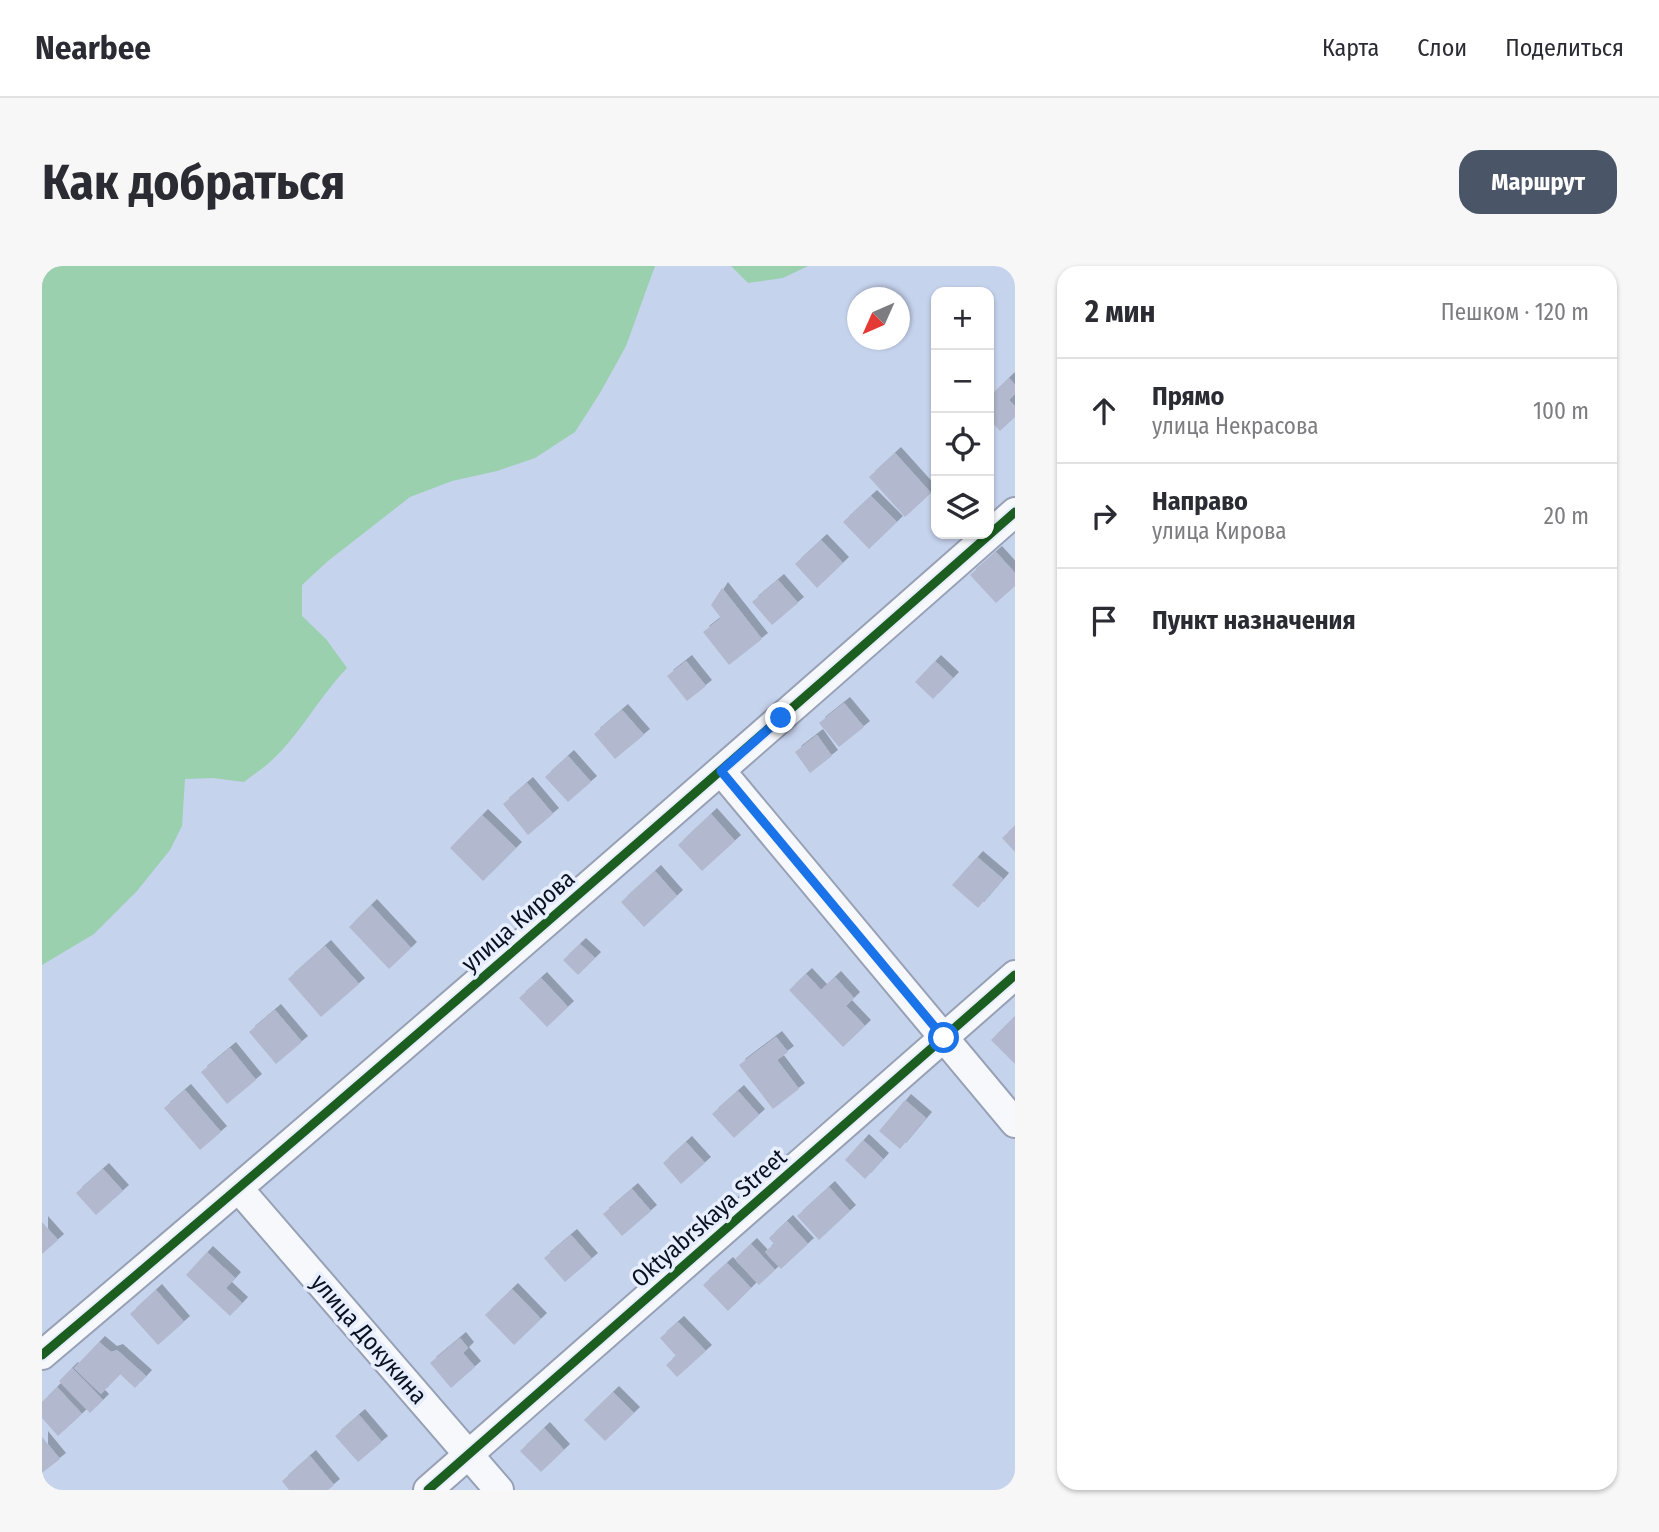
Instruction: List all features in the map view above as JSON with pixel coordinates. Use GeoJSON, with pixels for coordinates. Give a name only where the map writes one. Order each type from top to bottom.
{"type":"FeatureCollection","features":[{"type":"Feature","properties":{"kind":"street","name":"улица Кирова"},"geometry":{"type":"LineString","coordinates":[[42,1355],[239,1189],[1015,512]]}},
{"type":"Feature","properties":{"kind":"street"},"geometry":{"type":"LineString","coordinates":[[721,771],[1015,1123]]}},
{"type":"Feature","properties":{"kind":"street","name":"Oktyabrskaya Street"},"geometry":{"type":"LineString","coordinates":[[428,1490],[1015,975]]}},
{"type":"Feature","properties":{"kind":"street","name":"улица Докукина"},"geometry":{"type":"LineString","coordinates":[[239,1189],[499,1490]]}},
{"type":"Feature","properties":{"kind":"green space"},"geometry":{"type":"Polygon","coordinates":[[[42,266],[655,266],[626,346],[575,432],[535,458],[497,471],[452,481],[410,497],[328,561],[302,585],[302,616],[326,639],[347,668],[281,751],[244,782],[213,778],[185,779],[182,826],[170,850],[137,891],[94,934],[42,965],[42,266]]]}},
{"type":"Feature","properties":{"kind":"green space"},"geometry":{"type":"Polygon","coordinates":[[[731,266],[808,266],[783,278],[748,283],[731,266]]]}},
{"type":"Feature","properties":{"kind":"building"},"geometry":{"type":"Polygon","coordinates":[[[1009,378],[1015,385],[1015,394],[1009,400],[1015,406],[1015,417],[1000,431],[994,424],[994,392],[1009,378]]]}},
{"type":"Feature","properties":{"kind":"building"},"geometry":{"type":"Polygon","coordinates":[[[895,453],[931,493],[905,517],[869,477],[895,453]]]}},
{"type":"Feature","properties":{"kind":"building"},"geometry":{"type":"Polygon","coordinates":[[[871,496],[897,522],[869,549],[843,522],[871,496]]]}},
{"type":"Feature","properties":{"kind":"building"},"geometry":{"type":"Polygon","coordinates":[[[821,540],[843,563],[817,588],[795,564],[821,540]]]}},
{"type":"Feature","properties":{"kind":"building"},"geometry":{"type":"Polygon","coordinates":[[[996,552],[1015,573],[1015,586],[996,603],[970,575],[996,552]]]}},
{"type":"Feature","properties":{"kind":"building"},"geometry":{"type":"Polygon","coordinates":[[[778,580],[798,603],[772,625],[752,602],[778,580]]]}},
{"type":"Feature","properties":{"kind":"building"},"geometry":{"type":"Polygon","coordinates":[[[722,588],[762,639],[729,665],[703,632],[721,618],[711,605],[722,588]]]}},
{"type":"Feature","properties":{"kind":"building"},"geometry":{"type":"Polygon","coordinates":[[[686,661],[706,686],[687,701],[667,676],[686,661]]]}},
{"type":"Feature","properties":{"kind":"building"},"geometry":{"type":"Polygon","coordinates":[[[935,661],[953,678],[933,699],[915,682],[935,661]]]}},
{"type":"Feature","properties":{"kind":"building"},"geometry":{"type":"Polygon","coordinates":[[[844,703],[864,727],[839,747],[819,723],[844,703]]]}},
{"type":"Feature","properties":{"kind":"building"},"geometry":{"type":"Polygon","coordinates":[[[622,710],[644,735],[615,759],[594,734],[622,710]]]}},
{"type":"Feature","properties":{"kind":"building"},"geometry":{"type":"Polygon","coordinates":[[[817,735],[832,756],[810,773],[795,752],[817,735]]]}},
{"type":"Feature","properties":{"kind":"building"},"geometry":{"type":"Polygon","coordinates":[[[568,756],[591,782],[568,802],[545,777],[568,756]]]}},
{"type":"Feature","properties":{"kind":"building"},"geometry":{"type":"Polygon","coordinates":[[[527,783],[553,814],[528,835],[503,804],[527,783]]]}},
{"type":"Feature","properties":{"kind":"building"},"geometry":{"type":"Polygon","coordinates":[[[711,814],[735,841],[702,871],[678,845],[711,814]]]}},
{"type":"Feature","properties":{"kind":"building"},"geometry":{"type":"Polygon","coordinates":[[[482,815],[516,848],[483,881],[450,848],[482,815]]]}},
{"type":"Feature","properties":{"kind":"building"},"geometry":{"type":"Polygon","coordinates":[[[1015,826],[1015,852],[1002,838],[1015,826]]]}},
{"type":"Feature","properties":{"kind":"building"},"geometry":{"type":"Polygon","coordinates":[[[977,857],[1003,879],[978,908],[952,885],[977,857]]]}},
{"type":"Feature","properties":{"kind":"building"},"geometry":{"type":"Polygon","coordinates":[[[655,871],[677,896],[644,927],[621,902],[655,871]]]}},
{"type":"Feature","properties":{"kind":"building"},"geometry":{"type":"Polygon","coordinates":[[[371,905],[411,948],[389,969],[349,927],[371,905]]]}},
{"type":"Feature","properties":{"kind":"building"},"geometry":{"type":"Polygon","coordinates":[[[580,944],[595,958],[578,975],[563,960],[580,944]]]}},
{"type":"Feature","properties":{"kind":"building"},"geometry":{"type":"Polygon","coordinates":[[[325,946],[359,984],[321,1017],[288,979],[325,946]]]}},
{"type":"Feature","properties":{"kind":"building"},"geometry":{"type":"Polygon","coordinates":[[[806,974],[821,990],[835,977],[854,998],[846,1006],[865,1026],[843,1047],[789,990],[806,974]]]}},
{"type":"Feature","properties":{"kind":"building"},"geometry":{"type":"Polygon","coordinates":[[[541,978],[568,1007],[547,1027],[519,998],[541,978]]]}},
{"type":"Feature","properties":{"kind":"building"},"geometry":{"type":"Polygon","coordinates":[[[275,1010],[302,1042],[276,1064],[249,1032],[275,1010]]]}},
{"type":"Feature","properties":{"kind":"building"},"geometry":{"type":"Polygon","coordinates":[[[1015,1016],[1015,1064],[991,1040],[1015,1016]]]}},
{"type":"Feature","properties":{"kind":"building"},"geometry":{"type":"Polygon","coordinates":[[[776,1037],[788,1052],[777,1060],[799,1089],[773,1109],[739,1065],[776,1037]]]}},
{"type":"Feature","properties":{"kind":"building"},"geometry":{"type":"Polygon","coordinates":[[[230,1048],[256,1080],[227,1104],[201,1072],[230,1048]]]}},
{"type":"Feature","properties":{"kind":"building"},"geometry":{"type":"Polygon","coordinates":[[[185,1090],[221,1132],[200,1150],[164,1108],[185,1090]]]}},
{"type":"Feature","properties":{"kind":"building"},"geometry":{"type":"Polygon","coordinates":[[[738,1091],[759,1115],[734,1138],[712,1114],[738,1091]]]}},
{"type":"Feature","properties":{"kind":"building"},"geometry":{"type":"Polygon","coordinates":[[[905,1100],[926,1118],[900,1149],[879,1131],[905,1100]]]}},
{"type":"Feature","properties":{"kind":"building"},"geometry":{"type":"Polygon","coordinates":[[[863,1140],[883,1159],[865,1179],[845,1160],[863,1140]]]}},
{"type":"Feature","properties":{"kind":"building"},"geometry":{"type":"Polygon","coordinates":[[[686,1142],[705,1163],[681,1184],[663,1163],[686,1142]]]}},
{"type":"Feature","properties":{"kind":"building"},"geometry":{"type":"Polygon","coordinates":[[[103,1169],[123,1191],[96,1215],[76,1193],[103,1169]]]}},
{"type":"Feature","properties":{"kind":"building"},"geometry":{"type":"Polygon","coordinates":[[[829,1187],[850,1211],[819,1240],[797,1216],[829,1187]]]}},
{"type":"Feature","properties":{"kind":"building"},"geometry":{"type":"Polygon","coordinates":[[[632,1189],[651,1211],[622,1236],[603,1214],[632,1189]]]}},
{"type":"Feature","properties":{"kind":"building"},"geometry":{"type":"Polygon","coordinates":[[[787,1221],[808,1244],[781,1269],[765,1252],[774,1244],[769,1238],[787,1221]]]}},
{"type":"Feature","properties":{"kind":"building"},"geometry":{"type":"Polygon","coordinates":[[[42,1222],[58,1240],[42,1254],[42,1222]]]}},
{"type":"Feature","properties":{"kind":"building"},"geometry":{"type":"Polygon","coordinates":[[[571,1235],[592,1259],[565,1282],[544,1258],[571,1235]]]}},
{"type":"Feature","properties":{"kind":"building"},"geometry":{"type":"Polygon","coordinates":[[[751,1244],[775,1270],[759,1285],[735,1259],[751,1244]]]}},
{"type":"Feature","properties":{"kind":"building"},"geometry":{"type":"Polygon","coordinates":[[[207,1252],[235,1278],[226,1288],[242,1303],[230,1316],[186,1275],[207,1252]]]}},
{"type":"Feature","properties":{"kind":"building"},"geometry":{"type":"Polygon","coordinates":[[[727,1263],[751,1288],[728,1311],[703,1285],[727,1263]]]}},
{"type":"Feature","properties":{"kind":"building"},"geometry":{"type":"Polygon","coordinates":[[[512,1289],[541,1319],[514,1345],[485,1315],[512,1289]]]}},
{"type":"Feature","properties":{"kind":"building"},"geometry":{"type":"Polygon","coordinates":[[[156,1290],[184,1322],[158,1345],[130,1314],[156,1290]]]}},
{"type":"Feature","properties":{"kind":"building"},"geometry":{"type":"Polygon","coordinates":[[[678,1322],[706,1351],[677,1377],[666,1365],[676,1356],[660,1338],[678,1322]]]}},
{"type":"Feature","properties":{"kind":"building"},"geometry":{"type":"Polygon","coordinates":[[[460,1338],[468,1348],[463,1353],[475,1367],[451,1388],[430,1363],[460,1338]]]}},
{"type":"Feature","properties":{"kind":"building"},"geometry":{"type":"Polygon","coordinates":[[[99,1342],[111,1352],[117,1350],[146,1376],[135,1388],[120,1374],[101,1394],[74,1368],[99,1342]]]}},
{"type":"Feature","properties":{"kind":"building"},"geometry":{"type":"Polygon","coordinates":[[[72,1368],[103,1400],[90,1413],[59,1381],[72,1368]]]}},
{"type":"Feature","properties":{"kind":"building"},"geometry":{"type":"Polygon","coordinates":[[[57,1387],[82,1414],[58,1436],[42,1418],[42,1402],[57,1387]]]}},
{"type":"Feature","properties":{"kind":"building"},"geometry":{"type":"Polygon","coordinates":[[[613,1392],[634,1413],[605,1441],[584,1420],[613,1392]]]}},
{"type":"Feature","properties":{"kind":"building"},"geometry":{"type":"Polygon","coordinates":[[[359,1415],[382,1442],[358,1462],[335,1436],[359,1415]]]}},
{"type":"Feature","properties":{"kind":"building"},"geometry":{"type":"Polygon","coordinates":[[[544,1428],[564,1450],[541,1472],[520,1451],[544,1428]]]}},
{"type":"Feature","properties":{"kind":"building"},"geometry":{"type":"Polygon","coordinates":[[[42,1437],[60,1459],[42,1473],[42,1437]]]}},
{"type":"Feature","properties":{"kind":"building"},"geometry":{"type":"Polygon","coordinates":[[[310,1456],[334,1485],[328,1490],[289,1490],[282,1481],[310,1456]]]}},
{"type":"Feature","properties":{"kind":"cycle path"},"geometry":{"type":"LineString","coordinates":[[42,1355],[531,936],[1015,512]]}},
{"type":"Feature","properties":{"kind":"cycle path"},"geometry":{"type":"LineString","coordinates":[[428,1490],[1015,975]]}},
{"type":"Feature","properties":{"kind":"route"},"geometry":{"type":"LineString","coordinates":[[781,718],[721,771],[944,1038]]}}]}
